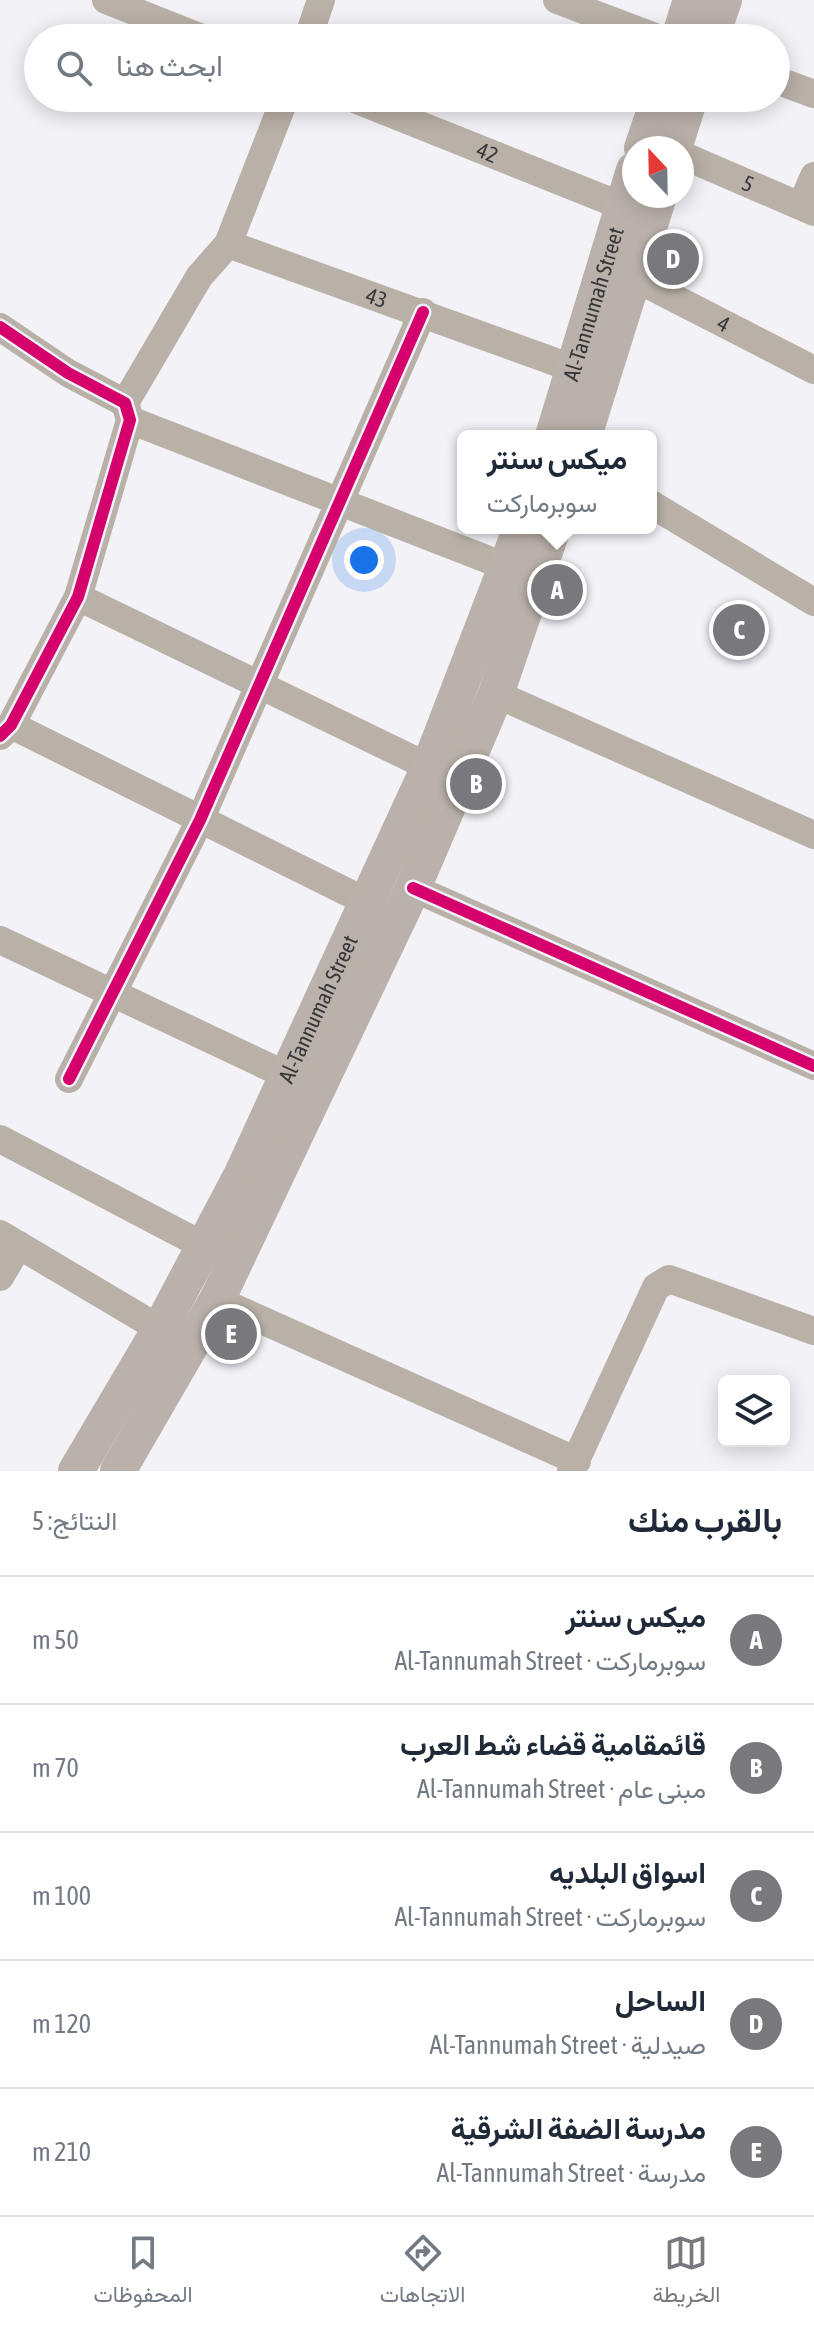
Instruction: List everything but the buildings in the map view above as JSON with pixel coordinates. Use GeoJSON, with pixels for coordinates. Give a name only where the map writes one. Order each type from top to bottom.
{"type":"FeatureCollection","features":[{"type":"Feature","properties":{"kind":"main road"},"geometry":{"type":"LineString","coordinates":[[683,24],[691,0]]}},
{"type":"Feature","properties":{"kind":"main road"},"geometry":{"type":"LineString","coordinates":[[716,24],[724,0]]}},
{"type":"Feature","properties":{"kind":"main road"},"geometry":{"type":"LineString","coordinates":[[646,136],[654,112]]}},
{"type":"Feature","properties":{"kind":"main road"},"geometry":{"type":"LineString","coordinates":[[678,136],[686,112]]}},
{"type":"Feature","properties":{"kind":"main road","name":"Al-Tannumah Street"},"geometry":{"type":"LineString","coordinates":[[555,430],[622,206]]}},
{"type":"Feature","properties":{"kind":"main road","name":"Al-Tannumah Street"},"geometry":{"type":"LineString","coordinates":[[586,430],[655,208]]}},
{"type":"Feature","properties":{"kind":"main road","name":"Al-Tannumah Street"},"geometry":{"type":"LineString","coordinates":[[118,1471],[217,1300],[288,1076],[429,767],[519,534]]}},
{"type":"Feature","properties":{"kind":"main road","name":"Al-Tannumah Street"},"geometry":{"type":"LineString","coordinates":[[76,1471],[160,1329],[204,1246],[256,1183],[413,888],[496,694],[551,534]]}},
{"type":"Feature","properties":{"kind":"street"},"geometry":{"type":"LineString","coordinates":[[106,0],[163,10],[182,24]]}},
{"type":"Feature","properties":{"kind":"street"},"geometry":{"type":"LineString","coordinates":[[313,24],[321,0]]}},
{"type":"Feature","properties":{"kind":"street"},"geometry":{"type":"LineString","coordinates":[[557,0],[621,24]]}},
{"type":"Feature","properties":{"kind":"street"},"geometry":{"type":"LineString","coordinates":[[790,85],[814,94]]}},
{"type":"Feature","properties":{"kind":"street"},"geometry":{"type":"LineString","coordinates":[[280,112],[228,244],[199,277],[127,412],[78,597],[6,731],[200,820],[367,902]]}},
{"type":"Feature","properties":{"kind":"street","name":"42"},"geometry":{"type":"LineString","coordinates":[[387,112],[622,206]]}},
{"type":"Feature","properties":{"kind":"street","name":"5"},"geometry":{"type":"LineString","coordinates":[[694,160],[808,209]]}},
{"type":"Feature","properties":{"kind":"street"},"geometry":{"type":"LineString","coordinates":[[808,209],[814,176]]}},
{"type":"Feature","properties":{"kind":"street","name":"43"},"geometry":{"type":"LineString","coordinates":[[228,244],[572,368]]}},
{"type":"Feature","properties":{"kind":"street","name":"4"},"geometry":{"type":"LineString","coordinates":[[633,277],[814,370]]}},
{"type":"Feature","properties":{"kind":"street"},"geometry":{"type":"LineString","coordinates":[[69,1079],[200,820],[342,503],[423,312]]}},
{"type":"Feature","properties":{"kind":"street"},"geometry":{"type":"LineString","coordinates":[[0,327],[127,412],[342,503],[507,567]]}},
{"type":"Feature","properties":{"kind":"street"},"geometry":{"type":"LineString","coordinates":[[657,508],[814,602]]}},
{"type":"Feature","properties":{"kind":"street"},"geometry":{"type":"LineString","coordinates":[[78,597],[429,767]]}},
{"type":"Feature","properties":{"kind":"street"},"geometry":{"type":"LineString","coordinates":[[496,694],[814,835]]}},
{"type":"Feature","properties":{"kind":"street"},"geometry":{"type":"LineString","coordinates":[[413,888],[814,1066]]}},
{"type":"Feature","properties":{"kind":"street"},"geometry":{"type":"LineString","coordinates":[[0,940],[288,1076]]}},
{"type":"Feature","properties":{"kind":"street"},"geometry":{"type":"LineString","coordinates":[[0,1139],[204,1246]]}},
{"type":"Feature","properties":{"kind":"street"},"geometry":{"type":"LineString","coordinates":[[0,1277],[10,1239],[160,1329]]}},
{"type":"Feature","properties":{"kind":"street"},"geometry":{"type":"LineString","coordinates":[[217,1300],[574,1466],[656,1287],[669,1279],[814,1331]]}},
{"type":"Feature","properties":{"kind":"cycle path"},"geometry":{"type":"LineString","coordinates":[[69,1079],[200,820],[423,312]]}},
{"type":"Feature","properties":{"kind":"cycle path"},"geometry":{"type":"LineString","coordinates":[[0,327],[68,373],[125,403],[130,420],[78,597],[11,725],[0,736]]}},
{"type":"Feature","properties":{"kind":"cycle path"},"geometry":{"type":"LineString","coordinates":[[413,888],[814,1066]]}},
{"type":"Feature","properties":{"kind":"place","name":"الساحل"},"geometry":{"type":"Point","coordinates":[673,259]}},
{"type":"Feature","properties":{"kind":"place","name":"ميكس سنتر"},"geometry":{"type":"Point","coordinates":[557,590]}},
{"type":"Feature","properties":{"kind":"place","name":"اسواق البلديه"},"geometry":{"type":"Point","coordinates":[739,630]}},
{"type":"Feature","properties":{"kind":"place","name":"قائمقامية قضاء شط العرب"},"geometry":{"type":"Point","coordinates":[476,784]}},
{"type":"Feature","properties":{"kind":"place","name":"مدرسة الضفة الشرقية"},"geometry":{"type":"Point","coordinates":[231,1334]}}]}
